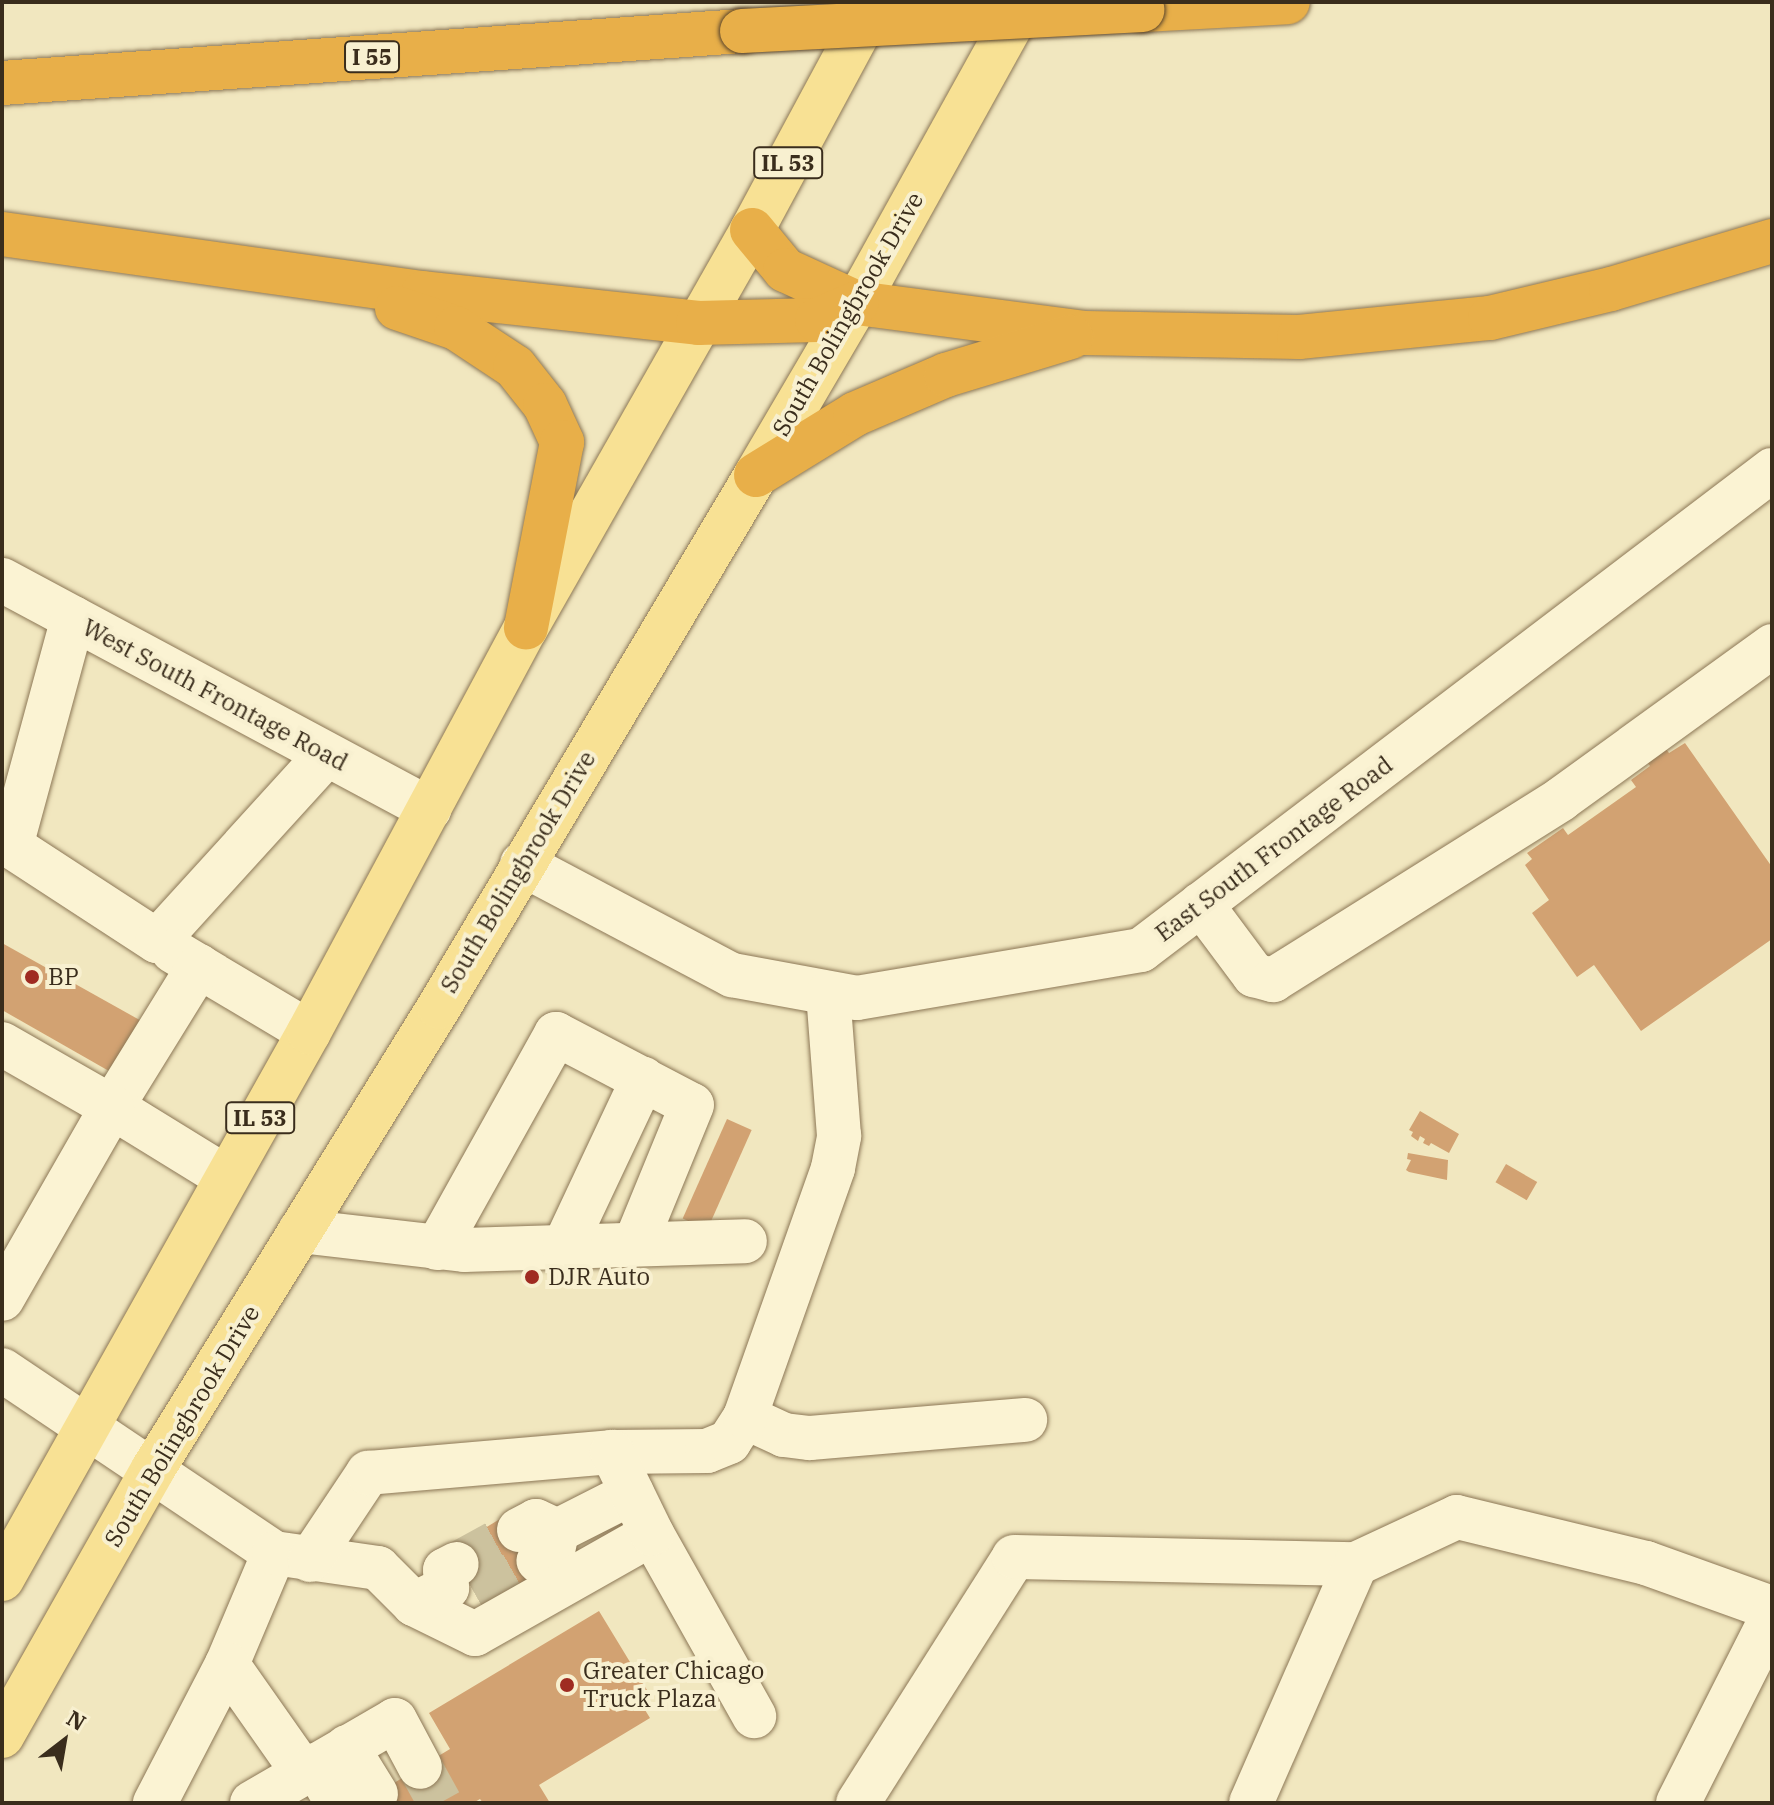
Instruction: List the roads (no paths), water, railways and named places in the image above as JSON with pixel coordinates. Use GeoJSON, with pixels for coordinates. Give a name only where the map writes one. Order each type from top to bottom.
{"type":"FeatureCollection","features":[{"type":"Feature","properties":{"kind":"highway","name":"I 55"},"geometry":{"type":"LineString","coordinates":[[2,83],[742,31],[1288,2]]}},
{"type":"Feature","properties":{"kind":"highway"},"geometry":{"type":"LineString","coordinates":[[752,230],[785,270],[857,303],[1085,333],[1299,337],[1490,318],[1611,289],[1772,241]]}},
{"type":"Feature","properties":{"kind":"highway"},"geometry":{"type":"LineString","coordinates":[[2,234],[263,272],[698,323],[817,320],[857,303]]}},
{"type":"Feature","properties":{"kind":"highway"},"geometry":{"type":"LineString","coordinates":[[263,272],[456,328],[515,367],[545,405],[562,442],[526,628]]}},
{"type":"Feature","properties":{"kind":"highway"},"geometry":{"type":"LineString","coordinates":[[756,475],[855,414],[946,375],[1085,333]]}},
{"type":"Feature","properties":{"kind":"main road","name":"IL 53"},"geometry":{"type":"LineString","coordinates":[[2,1579],[309,1032],[526,628],[752,230],[875,2]]}},
{"type":"Feature","properties":{"kind":"main road","name":"South Bolingbrook Drive"},"geometry":{"type":"LineString","coordinates":[[2,1736],[153,1469],[756,475],[857,303],[1024,2]]}},
{"type":"Feature","properties":{"kind":"street","name":"East South Frontage Road"},"geometry":{"type":"LineString","coordinates":[[522,864],[732,975],[857,998],[1141,950],[1772,470]]}},
{"type":"Feature","properties":{"kind":"street","name":"West South Frontage Road"},"geometry":{"type":"LineString","coordinates":[[2,580],[429,809]]}},
{"type":"Feature","properties":{"kind":"street"},"geometry":{"type":"LineString","coordinates":[[73,618],[7,853],[309,1032]]}},
{"type":"Feature","properties":{"kind":"street"},"geometry":{"type":"LineString","coordinates":[[1201,904],[1254,975],[1273,980],[1561,799],[1772,646]]}},
{"type":"Feature","properties":{"kind":"street"},"geometry":{"type":"LineString","coordinates":[[157,941],[326,755]]}},
{"type":"Feature","properties":{"kind":"street"},"geometry":{"type":"LineString","coordinates":[[2,1299],[112,1107],[199,966]]}},
{"type":"Feature","properties":{"kind":"street"},"geometry":{"type":"LineString","coordinates":[[155,1803],[227,1664],[292,1556],[368,1473],[612,1452],[707,1451],[729,1442],[745,1417],[833,1168],[839,1136],[828,993]]}},
{"type":"Feature","properties":{"kind":"street"},"geometry":{"type":"LineString","coordinates":[[437,1248],[556,1034],[692,1105],[635,1244]]}},
{"type":"Feature","properties":{"kind":"street"},"geometry":{"type":"LineString","coordinates":[[2,1044],[226,1177]]}},
{"type":"Feature","properties":{"kind":"street"},"geometry":{"type":"LineString","coordinates":[[564,1247],[643,1079]]}},
{"type":"Feature","properties":{"kind":"street"},"geometry":{"type":"LineString","coordinates":[[300,1231],[437,1248],[745,1241]]}},
{"type":"Feature","properties":{"kind":"street"},"geometry":{"type":"LineString","coordinates":[[2,1370],[292,1556],[378,1568],[448,1588],[475,1634],[652,1534]]}},
{"type":"Feature","properties":{"kind":"street"},"geometry":{"type":"LineString","coordinates":[[745,1417],[784,1435],[810,1438],[1025,1420]]}},
{"type":"Feature","properties":{"kind":"street"},"geometry":{"type":"LineString","coordinates":[[612,1452],[652,1534],[754,1716]]}},
{"type":"Feature","properties":{"kind":"street"},"geometry":{"type":"LineString","coordinates":[[538,1540],[632,1493]]}},
{"type":"Feature","properties":{"kind":"street"},"geometry":{"type":"LineString","coordinates":[[858,1803],[1014,1557],[1356,1564],[1457,1517],[1646,1563],[1772,1608]]}},
{"type":"Feature","properties":{"kind":"street"},"geometry":{"type":"LineString","coordinates":[[1251,1803],[1356,1564]]}},
{"type":"Feature","properties":{"kind":"street"},"geometry":{"type":"LineString","coordinates":[[1678,1803],[1772,1617]]}},
{"type":"Feature","properties":{"kind":"street"},"geometry":{"type":"LineString","coordinates":[[227,1664],[300,1779],[357,1798]]}},
{"type":"Feature","properties":{"kind":"street"},"geometry":{"type":"LineString","coordinates":[[300,1779],[395,1720],[420,1767]]}},
{"type":"Feature","properties":{"kind":"tunnel"},"geometry":{"type":"LineString","coordinates":[[457,1564],[519,1530]]}},
{"type":"Feature","properties":{"kind":"tunnel"},"geometry":{"type":"LineString","coordinates":[[476,1596],[538,1561]]}},
{"type":"Feature","properties":{"kind":"tunnel"},"geometry":{"type":"LineString","coordinates":[[420,1767],[440,1803]]}},
{"type":"Feature","properties":{"kind":"place","name":"BP"},"geometry":{"type":"Point","coordinates":[32,977]}},
{"type":"Feature","properties":{"kind":"place","name":"DJR Auto"},"geometry":{"type":"Point","coordinates":[532,1277]}},
{"type":"Feature","properties":{"kind":"place","name":"Greater Chicago Truck Plaza"},"geometry":{"type":"Point","coordinates":[567,1685]}}]}
